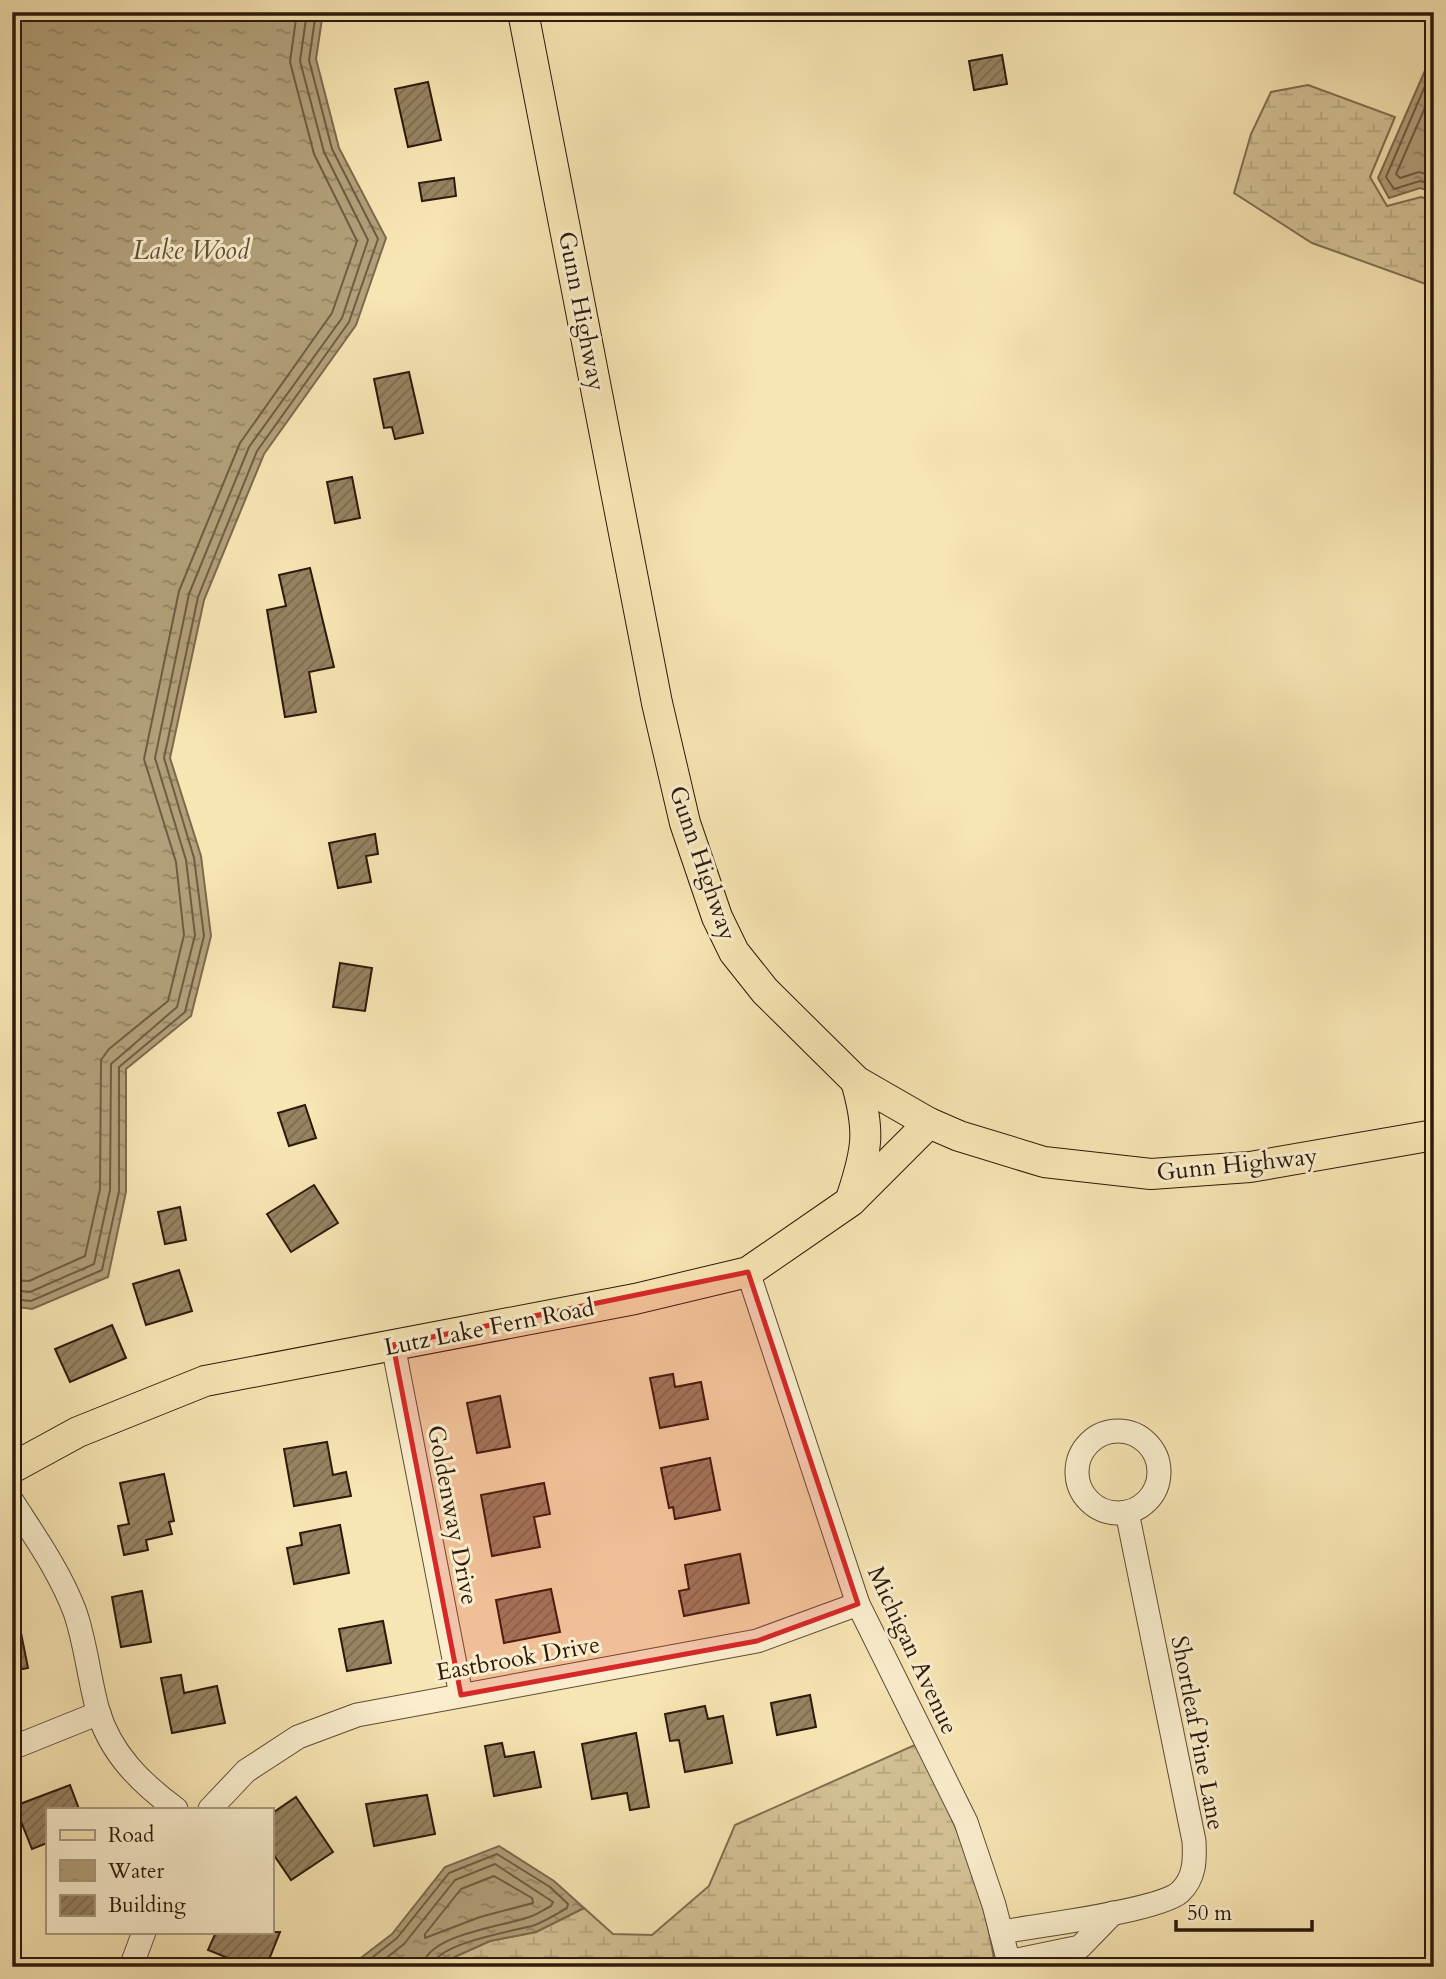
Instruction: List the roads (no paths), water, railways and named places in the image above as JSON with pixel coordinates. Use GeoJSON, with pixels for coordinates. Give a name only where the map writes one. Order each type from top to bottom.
{"type":"FeatureCollection","features":[{"type":"Feature","properties":{"kind":"main road","name":"Gunn Highway"},"geometry":{"type":"LineString","coordinates":[[523,12],[657,702],[685,823],[717,917],[734,952],[765,991],[856,1081],[929,1123],[959,1136],[1044,1162],[1151,1174],[1251,1167],[1434,1135]]}},
{"type":"Feature","properties":{"kind":"main road"},"geometry":{"type":"LineString","coordinates":[[851,1201],[866,1157],[866,1118],[856,1081]]}},
{"type":"Feature","properties":{"kind":"main road","name":"Lutz Lake Fern Road"},"geometry":{"type":"LineString","coordinates":[[12,1468],[78,1432],[205,1381],[635,1299],[748,1272],[851,1201],[929,1123]]}},
{"type":"Feature","properties":{"kind":"street","name":"Michigan Avenue"},"geometry":{"type":"LineString","coordinates":[[748,1272],[858,1604],[966,1822],[1009,1964]]}},
{"type":"Feature","properties":{"kind":"street","name":"Goldenway Drive"},"geometry":{"type":"LineString","coordinates":[[393,1345],[461,1695]]}},
{"type":"Feature","properties":{"kind":"street"},"geometry":{"type":"LineString","coordinates":[[12,1501],[60,1578],[76,1614],[99,1713],[115,1749],[140,1782],[175,1808]]}},
{"type":"Feature","properties":{"kind":"street","name":"Shortleaf Pine Lane"},"geometry":{"type":"LineString","coordinates":[[1001,1932],[1113,1913],[1169,1899],[1187,1884],[1195,1858],[1127,1512]]}},
{"type":"Feature","properties":{"kind":"street","name":"Eastbrook Drive"},"geometry":{"type":"LineString","coordinates":[[211,1808],[246,1771],[298,1737],[357,1715],[757,1640],[858,1604]]}},
{"type":"Feature","properties":{"kind":"street"},"geometry":{"type":"LineString","coordinates":[[12,1748],[99,1713]]}},
{"type":"Feature","properties":{"kind":"street"},"geometry":{"type":"LineString","coordinates":[[1009,1964],[1080,1947],[1113,1913]]}},
{"type":"Feature","properties":{"kind":"street"},"geometry":{"type":"LineString","coordinates":[[131,1967],[143,1934]]}},
{"type":"Feature","properties":{"kind":"water","name":"Lake Wood"},"geometry":{"type":"Polygon","coordinates":[[[12,12],[323,12],[316,59],[339,148],[386,238],[356,325],[264,454],[204,600],[170,758],[201,856],[211,936],[191,1016],[126,1069],[126,1192],[108,1277],[32,1309],[12,1306],[12,12]]]}},
{"type":"Feature","properties":{"kind":"water"},"geometry":{"type":"Polygon","coordinates":[[[1434,50],[1434,192],[1420,188],[1389,198],[1378,178],[1434,50]]]}},
{"type":"Feature","properties":{"kind":"water"},"geometry":{"type":"Polygon","coordinates":[[[499,1846],[554,1881],[584,1908],[536,1932],[490,1941],[432,1967],[349,1967],[392,1934],[445,1867],[499,1846]]]}}]}
